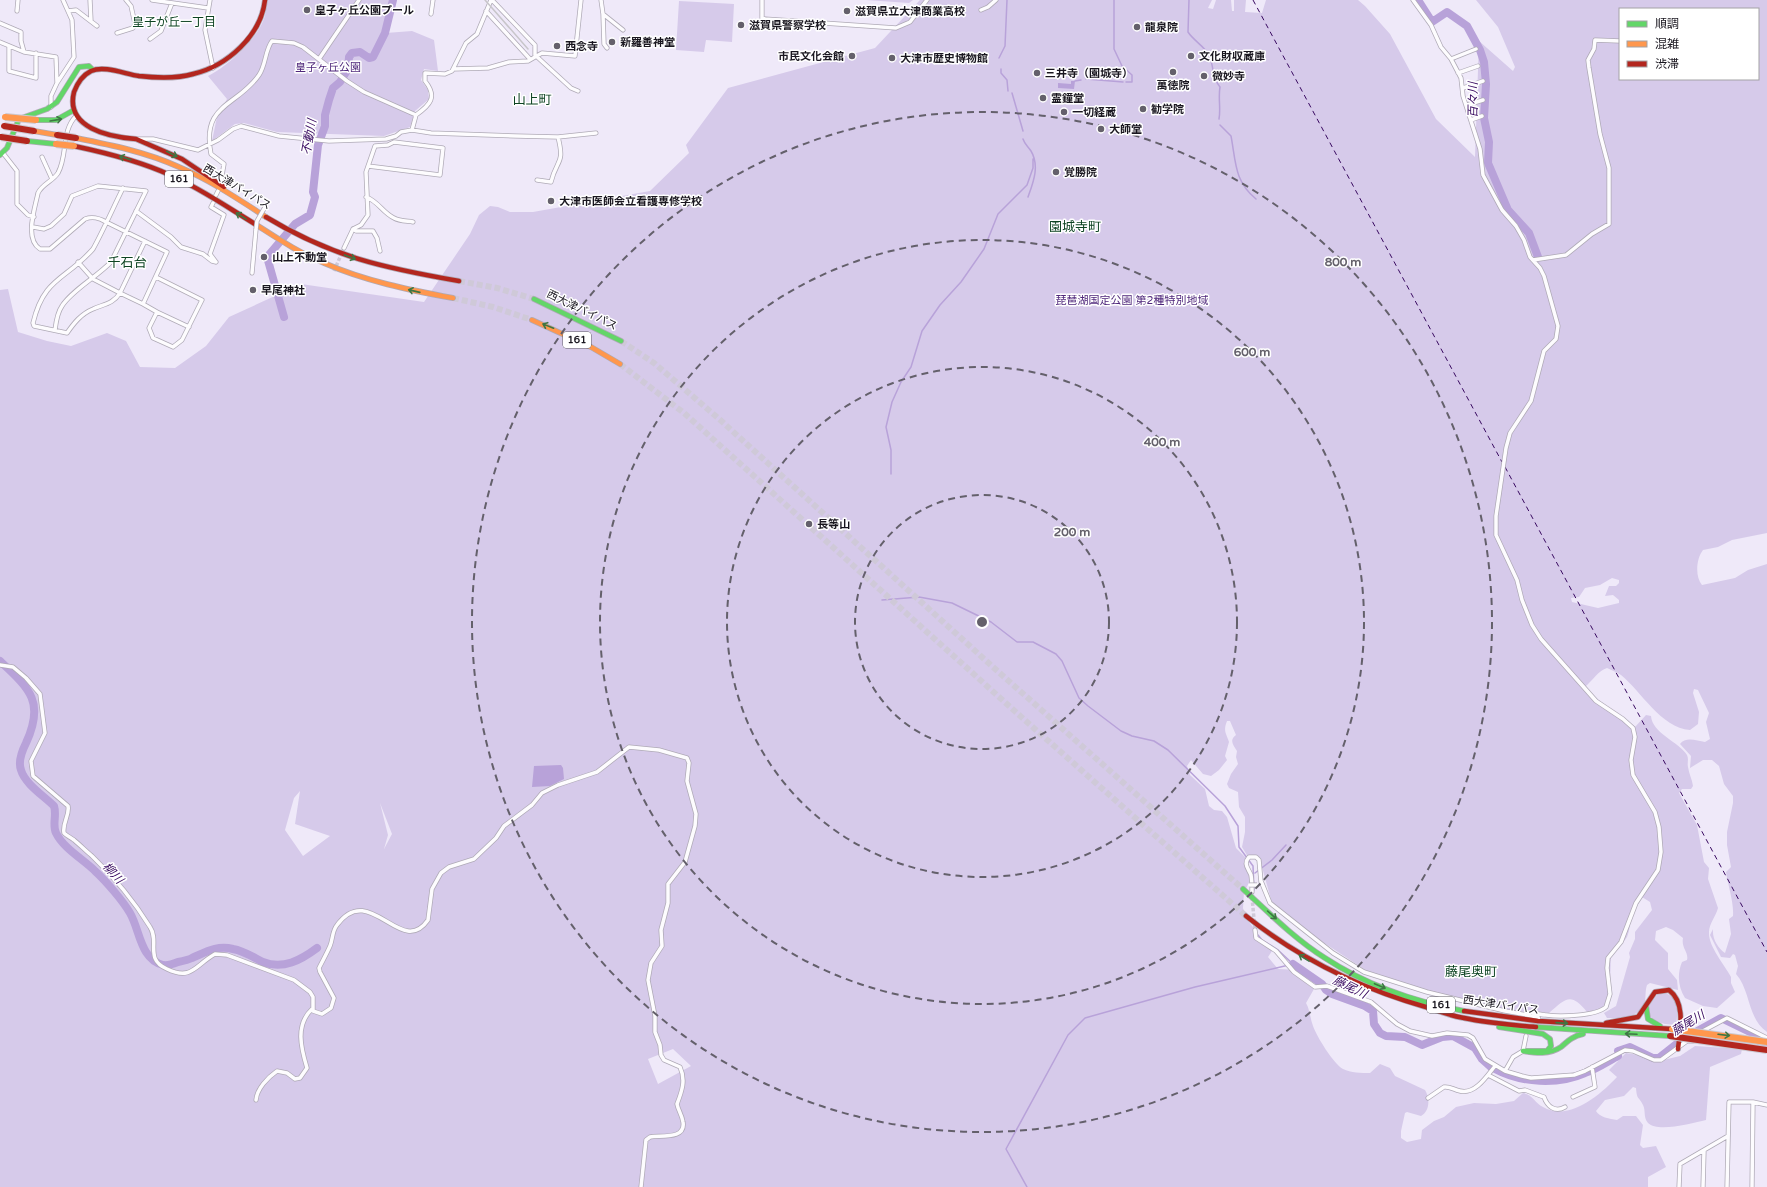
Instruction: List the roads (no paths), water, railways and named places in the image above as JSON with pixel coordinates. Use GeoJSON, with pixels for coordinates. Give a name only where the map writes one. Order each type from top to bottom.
{"type":"FeatureCollection","features":[{"type":"Feature","properties":{"kind":"main road"},"geometry":{"type":"LineString","coordinates":[[2,154],[6,150],[16,123],[19,120],[51,107],[57,102],[79,67],[89,66],[92,69],[146,76],[176,77],[213,69],[230,57],[254,33],[263,15],[265,0]]}},
{"type":"Feature","properties":{"kind":"main road"},"geometry":{"type":"LineString","coordinates":[[92,69],[82,76],[77,83],[75,113],[86,127],[117,136],[136,139],[156,146],[194,165],[237,198]]}},
{"type":"Feature","properties":{"kind":"main road"},"geometry":{"type":"LineString","coordinates":[[2,117],[58,121],[75,113]]}},
{"type":"Feature","properties":{"kind":"main road","name":"西大津バイパス"},"geometry":{"type":"LineString","coordinates":[[2,126],[76,138],[152,156],[194,173],[279,224],[328,249],[356,260],[383,267],[459,280]]}},
{"type":"Feature","properties":{"kind":"main road","name":"西大津バイパス"},"geometry":{"type":"LineString","coordinates":[[0,138],[74,146],[117,156],[169,174],[210,196],[291,246],[346,272],[414,291],[453,298]]}},
{"type":"Feature","properties":{"kind":"main road","name":"西大津バイパス"},"geometry":{"type":"LineString","coordinates":[[534,299],[621,340]]}},
{"type":"Feature","properties":{"kind":"main road","name":"161"},"geometry":{"type":"LineString","coordinates":[[532,320],[579,340],[620,364]]}},
{"type":"Feature","properties":{"kind":"main road","name":"西大津バイパス"},"geometry":{"type":"LineString","coordinates":[[1243,889],[1312,948],[1328,959],[1382,987],[1451,1007],[1538,1021],[1672,1029],[1767,1042]]}},
{"type":"Feature","properties":{"kind":"main road","name":"西大津バイパス"},"geometry":{"type":"LineString","coordinates":[[1246,916],[1270,936],[1336,975],[1402,1002],[1467,1019],[1510,1025],[1593,1032],[1670,1036],[1715,1041],[1767,1051]]}},
{"type":"Feature","properties":{"kind":"main road"},"geometry":{"type":"LineString","coordinates":[[1591,1025],[1638,1017],[1650,998],[1658,991],[1673,992],[1680,1004],[1678,1048]]}},
{"type":"Feature","properties":{"kind":"main road"},"geometry":{"type":"LineString","coordinates":[[1646,1006],[1646,1015],[1648,1020],[1653,1024],[1672,1029]]}},
{"type":"Feature","properties":{"kind":"main road"},"geometry":{"type":"LineString","coordinates":[[1467,1019],[1517,1031],[1543,1034],[1548,1037],[1552,1043],[1547,1051],[1524,1051]]}},
{"type":"Feature","properties":{"kind":"main road"},"geometry":{"type":"LineString","coordinates":[[1524,1051],[1555,1051],[1574,1035],[1593,1032]]}},
{"type":"Feature","properties":{"kind":"street"},"geometry":{"type":"LineString","coordinates":[[17,10],[18,0]]}},
{"type":"Feature","properties":{"kind":"street"},"geometry":{"type":"LineString","coordinates":[[51,107],[51,96],[57,83],[74,57],[72,20],[63,0]]}},
{"type":"Feature","properties":{"kind":"street"},"geometry":{"type":"LineString","coordinates":[[90,0],[91,21]]}},
{"type":"Feature","properties":{"kind":"street"},"geometry":{"type":"LineString","coordinates":[[117,32],[133,28],[135,24],[131,6],[126,0]]}},
{"type":"Feature","properties":{"kind":"street"},"geometry":{"type":"LineString","coordinates":[[152,0],[208,8]]}},
{"type":"Feature","properties":{"kind":"street"},"geometry":{"type":"LineString","coordinates":[[210,0],[205,30],[213,69]]}},
{"type":"Feature","properties":{"kind":"street"},"geometry":{"type":"LineString","coordinates":[[318,59],[359,0]]}},
{"type":"Feature","properties":{"kind":"street"},"geometry":{"type":"LineString","coordinates":[[431,14],[433,0]]}},
{"type":"Feature","properties":{"kind":"street"},"geometry":{"type":"LineString","coordinates":[[412,130],[416,115],[428,106],[432,100],[431,88],[424,78],[425,72],[445,74],[452,71],[466,43],[477,34],[492,0],[535,45],[535,55],[572,88],[578,91]]}},
{"type":"Feature","properties":{"kind":"street"},"geometry":{"type":"LineString","coordinates":[[453,69],[488,68],[509,62],[530,59],[535,55],[542,53],[575,56],[581,0]]}},
{"type":"Feature","properties":{"kind":"street"},"geometry":{"type":"LineString","coordinates":[[601,0],[604,44],[607,48]]}},
{"type":"Feature","properties":{"kind":"street"},"geometry":{"type":"LineString","coordinates":[[762,0],[761,14],[762,18],[765,19],[896,28],[910,22],[928,0]]}},
{"type":"Feature","properties":{"kind":"street"},"geometry":{"type":"LineString","coordinates":[[981,10],[988,7],[996,0]]}},
{"type":"Feature","properties":{"kind":"street"},"geometry":{"type":"LineString","coordinates":[[1413,0],[1431,25],[1446,55],[1458,73],[1480,149],[1483,175],[1502,210],[1516,226],[1524,240],[1527,253],[1544,276],[1558,331],[1556,339],[1544,351],[1531,401],[1510,433],[1506,448],[1496,516],[1496,535],[1517,580],[1522,600],[1532,625],[1541,639],[1596,701],[1626,721],[1633,728],[1635,737],[1631,760],[1633,775],[1657,819],[1661,852],[1658,870],[1636,903],[1621,942],[1608,958],[1607,968],[1610,994],[1606,1007],[1598,1013],[1587,1014],[1548,1016],[1531,1012],[1528,1014]]}},
{"type":"Feature","properties":{"kind":"street"},"geometry":{"type":"LineString","coordinates":[[150,39],[161,31],[172,2]]}},
{"type":"Feature","properties":{"kind":"street"},"geometry":{"type":"LineString","coordinates":[[68,11],[76,10],[97,26]]}},
{"type":"Feature","properties":{"kind":"street"},"geometry":{"type":"LineString","coordinates":[[486,11],[530,59]]}},
{"type":"Feature","properties":{"kind":"street"},"geometry":{"type":"LineString","coordinates":[[603,14],[623,30]]}},
{"type":"Feature","properties":{"kind":"street"},"geometry":{"type":"LineString","coordinates":[[0,22],[21,32],[21,41],[24,52]]}},
{"type":"Feature","properties":{"kind":"street"},"geometry":{"type":"LineString","coordinates":[[1533,260],[1566,255],[1592,234],[1610,224],[1609,168],[1600,134],[1588,60],[1594,49],[1595,40],[1619,41]]}},
{"type":"Feature","properties":{"kind":"street"},"geometry":{"type":"LineString","coordinates":[[221,180],[224,164],[211,154],[209,145],[211,125],[215,114],[220,108],[255,81],[260,73],[272,41],[294,43],[318,59],[339,76],[364,92],[416,115]]}},
{"type":"Feature","properties":{"kind":"street"},"geometry":{"type":"LineString","coordinates":[[0,42],[24,52],[56,57],[57,83]]}},
{"type":"Feature","properties":{"kind":"street"},"geometry":{"type":"LineString","coordinates":[[9,47],[10,70],[36,78],[36,53]]}},
{"type":"Feature","properties":{"kind":"street"},"geometry":{"type":"LineString","coordinates":[[1450,59],[1476,49]]}},
{"type":"Feature","properties":{"kind":"street"},"geometry":{"type":"LineString","coordinates":[[1458,73],[1478,66]]}},
{"type":"Feature","properties":{"kind":"street"},"geometry":{"type":"LineString","coordinates":[[1463,88],[1483,81]]}},
{"type":"Feature","properties":{"kind":"street"},"geometry":{"type":"LineString","coordinates":[[1467,104],[1483,100]]}},
{"type":"Feature","properties":{"kind":"street"},"geometry":{"type":"LineString","coordinates":[[75,113],[68,128],[61,165],[57,174],[40,189],[31,238],[34,244],[40,249],[46,250],[54,247],[85,219],[93,217],[126,231],[168,252],[143,304]]}},
{"type":"Feature","properties":{"kind":"street"},"geometry":{"type":"LineString","coordinates":[[1471,120],[1482,116]]}},
{"type":"Feature","properties":{"kind":"street"},"geometry":{"type":"LineString","coordinates":[[136,139],[154,139],[198,150],[209,145],[233,129],[242,126],[279,136],[329,141],[386,139],[396,136],[401,132],[412,130],[462,134],[558,137],[584,136],[596,133]]}},
{"type":"Feature","properties":{"kind":"street"},"geometry":{"type":"LineString","coordinates":[[396,136],[397,142]]}},
{"type":"Feature","properties":{"kind":"street"},"geometry":{"type":"LineString","coordinates":[[538,180],[552,182],[561,161],[562,153],[558,137]]}},
{"type":"Feature","properties":{"kind":"street"},"geometry":{"type":"LineString","coordinates":[[344,248],[353,229],[361,225],[368,215],[366,179],[368,166],[375,146],[397,142],[443,148],[440,175],[368,166]]}},
{"type":"Feature","properties":{"kind":"street"},"geometry":{"type":"LineString","coordinates":[[2,154],[16,171],[17,204],[28,215],[34,217]]}},
{"type":"Feature","properties":{"kind":"street"},"geometry":{"type":"LineString","coordinates":[[42,157],[52,178]]}},
{"type":"Feature","properties":{"kind":"street"},"geometry":{"type":"LineString","coordinates":[[33,227],[44,229],[51,226],[64,214],[69,200],[75,195],[98,186],[146,191],[111,262],[93,279],[64,302],[59,312],[55,330]]}},
{"type":"Feature","properties":{"kind":"street"},"geometry":{"type":"LineString","coordinates":[[123,188],[93,249],[49,287],[42,295],[36,309],[33,323],[34,326],[67,333],[78,318],[92,310],[109,304],[120,293],[145,241]]}},
{"type":"Feature","properties":{"kind":"street"},"geometry":{"type":"LineString","coordinates":[[216,196],[218,191]]}},
{"type":"Feature","properties":{"kind":"street"},"geometry":{"type":"LineString","coordinates":[[366,196],[374,200],[395,219],[413,222]]}},
{"type":"Feature","properties":{"kind":"street"},"geometry":{"type":"LineString","coordinates":[[136,211],[181,247],[203,254],[212,261],[216,262],[210,254],[224,215],[211,207],[213,203]]}},
{"type":"Feature","properties":{"kind":"street"},"geometry":{"type":"LineString","coordinates":[[252,273],[257,221],[265,207]]}},
{"type":"Feature","properties":{"kind":"street"},"geometry":{"type":"LineString","coordinates":[[353,229],[356,231],[373,231],[377,238],[380,251]]}},
{"type":"Feature","properties":{"kind":"street"},"geometry":{"type":"LineString","coordinates":[[78,262],[93,279],[189,327]]}},
{"type":"Feature","properties":{"kind":"street"},"geometry":{"type":"LineString","coordinates":[[156,277],[202,300],[182,340],[173,347],[153,338],[150,328],[157,312]]}},
{"type":"Feature","properties":{"kind":"street"},"geometry":{"type":"LineString","coordinates":[[0,665],[13,667],[26,678],[40,694],[45,733],[31,761],[33,776],[68,806],[69,810],[63,830],[66,835],[74,840],[103,867],[132,900],[152,928],[154,937],[153,953],[157,961],[169,970],[186,973],[195,970],[215,954],[227,955],[294,980],[304,986],[313,997],[312,1009],[304,1016],[300,1047],[307,1068],[300,1078],[295,1079],[287,1073],[277,1071],[257,1093],[256,1100]]}},
{"type":"Feature","properties":{"kind":"street"},"geometry":{"type":"LineString","coordinates":[[312,1009],[314,1012],[324,1013],[333,1005],[333,994],[319,970],[330,945],[334,929],[348,914],[359,912],[373,913],[400,930],[417,929],[428,920],[432,889],[441,873],[449,868],[474,859],[496,838],[504,826],[532,805],[542,793],[558,785],[597,772],[630,747],[659,750],[687,758],[689,763],[687,781],[696,814],[695,826],[685,862],[668,884],[668,903],[661,930],[662,946],[651,963],[648,975],[655,1016],[654,1032],[660,1045],[661,1055],[664,1060],[679,1065],[683,1075],[682,1090],[677,1104],[684,1123],[681,1131],[674,1135],[664,1138],[650,1137],[646,1140],[641,1187]]}},
{"type":"Feature","properties":{"kind":"street"},"geometry":{"type":"LineString","coordinates":[[1252,892],[1250,874],[1246,866],[1246,862],[1250,858],[1256,857],[1258,860],[1261,881],[1270,903],[1333,953],[1364,972],[1427,992],[1505,1012],[1538,1017],[1538,1021]]}},
{"type":"Feature","properties":{"kind":"street"},"geometry":{"type":"LineString","coordinates":[[1250,885],[1257,885],[1261,881]]}},
{"type":"Feature","properties":{"kind":"street"},"geometry":{"type":"LineString","coordinates":[[1255,930],[1256,938],[1276,951],[1286,964],[1305,982],[1315,987],[1321,988],[1327,986],[1371,1002],[1397,1024],[1410,1031],[1432,1036],[1447,1032],[1468,1035],[1474,1038],[1485,1059],[1495,1066],[1505,1071],[1531,1078],[1561,1078],[1574,1075],[1593,1069],[1626,1050],[1633,1051],[1654,1060],[1661,1060],[1687,1041],[1726,1018],[1767,1038]]}},
{"type":"Feature","properties":{"kind":"street"},"geometry":{"type":"LineString","coordinates":[[1505,1071],[1513,1057],[1524,1051],[1526,1036]]}},
{"type":"Feature","properties":{"kind":"street"},"geometry":{"type":"LineString","coordinates":[[1687,1041],[1736,1045],[1767,1051]]}},
{"type":"Feature","properties":{"kind":"street"},"geometry":{"type":"LineString","coordinates":[[1428,1098],[1444,1087],[1459,1091],[1468,1090],[1478,1085],[1495,1066]]}},
{"type":"Feature","properties":{"kind":"street"},"geometry":{"type":"LineString","coordinates":[[1573,1097],[1595,1087],[1593,1069]]}},
{"type":"Feature","properties":{"kind":"street"},"geometry":{"type":"LineString","coordinates":[[1488,1075],[1519,1091],[1525,1090],[1544,1097],[1545,1103],[1551,1107],[1562,1109],[1565,1107]]}},
{"type":"Feature","properties":{"kind":"street"},"geometry":{"type":"LineString","coordinates":[[1728,1187],[1729,1102],[1753,1102],[1767,1105]]}},
{"type":"Feature","properties":{"kind":"street"},"geometry":{"type":"LineString","coordinates":[[1752,1187],[1753,1102]]}},
{"type":"Feature","properties":{"kind":"street"},"geometry":{"type":"LineString","coordinates":[[1679,1187],[1680,1164],[1728,1136]]}},
{"type":"Feature","properties":{"kind":"street"},"geometry":{"type":"LineString","coordinates":[[1703,1187],[1704,1151]]}},
{"type":"Feature","properties":{"kind":"waterway","name":"不動川"},"geometry":{"type":"LineString","coordinates":[[284,317],[267,257],[295,224],[310,215],[315,197],[313,192],[318,145],[325,126],[325,115],[333,88],[340,82],[348,69],[349,57],[352,53],[360,52],[369,58],[373,57],[385,33],[393,0]]}},
{"type":"Feature","properties":{"kind":"waterway"},"geometry":{"type":"LineString","coordinates":[[999,58],[1005,46],[1007,0]]}},
{"type":"Feature","properties":{"kind":"waterway"},"geometry":{"type":"LineString","coordinates":[[1114,0],[1114,49],[1122,66],[1132,75],[1132,82],[1126,82]]}},
{"type":"Feature","properties":{"kind":"waterway"},"geometry":{"type":"LineString","coordinates":[[1189,0],[1188,32],[1202,46],[1211,59],[1214,76],[1220,87],[1219,119]]}},
{"type":"Feature","properties":{"kind":"waterway","name":"百々川"},"geometry":{"type":"LineString","coordinates":[[1418,0],[1432,22],[1447,12],[1467,26],[1480,50],[1484,62],[1486,84],[1484,118],[1489,142],[1488,163],[1508,210],[1529,233],[1538,257]]}},
{"type":"Feature","properties":{"kind":"waterway"},"geometry":{"type":"LineString","coordinates":[[1001,69],[1001,73],[1007,80],[1008,91]]}},
{"type":"Feature","properties":{"kind":"waterway"},"geometry":{"type":"LineString","coordinates":[[1086,79],[1123,82]]}},
{"type":"Feature","properties":{"kind":"waterway"},"geometry":{"type":"LineString","coordinates":[[1075,81],[1081,80]]}},
{"type":"Feature","properties":{"kind":"waterway"},"geometry":{"type":"LineString","coordinates":[[1012,93],[1023,131]]}},
{"type":"Feature","properties":{"kind":"waterway"},"geometry":{"type":"LineString","coordinates":[[1220,125],[1231,136],[1235,163],[1240,178],[1249,192],[1256,199]]}},
{"type":"Feature","properties":{"kind":"waterway"},"geometry":{"type":"LineString","coordinates":[[1023,139],[1031,151],[1035,163],[1035,174],[1028,197]]}},
{"type":"Feature","properties":{"kind":"waterway"},"geometry":{"type":"LineString","coordinates":[[891,474],[891,450],[886,427],[892,402],[901,382],[911,367],[922,331],[940,305],[961,282],[984,249],[998,214],[1027,185],[1033,168],[1033,159]]}},
{"type":"Feature","properties":{"kind":"waterway"},"geometry":{"type":"LineString","coordinates":[[882,600],[919,597],[952,603],[991,622],[1017,642],[1033,642],[1056,654],[1062,661],[1079,698],[1121,731],[1132,736],[1154,741],[1168,750],[1225,806],[1238,826],[1239,847],[1253,866],[1254,890]]}},
{"type":"Feature","properties":{"kind":"waterway","name":"柳川"},"geometry":{"type":"LineString","coordinates":[[0,661],[26,688],[34,706],[32,729],[20,760],[20,767],[23,775],[26,780],[54,806],[55,830],[59,839],[99,875],[127,908],[145,950],[155,962],[163,965],[170,965],[212,950],[227,948],[241,951],[263,962],[278,965],[298,960],[317,948]]}},
{"type":"Feature","properties":{"kind":"waterway"},"geometry":{"type":"LineString","coordinates":[[1255,873],[1272,860],[1286,845]]}},
{"type":"Feature","properties":{"kind":"waterway"},"geometry":{"type":"LineString","coordinates":[[1258,935],[1262,940],[1278,950],[1293,964]]}},
{"type":"Feature","properties":{"kind":"waterway"},"geometry":{"type":"LineString","coordinates":[[1027,1187],[1006,1149],[1068,1035],[1085,1018],[1195,987],[1293,964]]}},
{"type":"Feature","properties":{"kind":"waterway","name":"藤尾川"},"geometry":{"type":"LineString","coordinates":[[1293,964],[1322,984],[1326,990],[1332,994],[1365,1006],[1373,1011],[1374,1024],[1380,1033],[1386,1036],[1405,1037],[1422,1045],[1442,1037],[1453,1036],[1475,1048],[1482,1059],[1492,1068]]}},
{"type":"Feature","properties":{"kind":"waterway","name":"藤尾川"},"geometry":{"type":"LineString","coordinates":[[1618,1051],[1630,1047],[1653,1058],[1659,1058],[1683,1039],[1721,1018],[1756,1035],[1760,1042],[1767,1045]]}},
{"type":"Feature","properties":{"kind":"waterway","name":"藤尾川"},"geometry":{"type":"LineString","coordinates":[[1495,1069],[1505,1074],[1528,1080],[1552,1081],[1574,1077],[1598,1067],[1618,1056]]}},
{"type":"Feature","properties":{"kind":"tunnel"},"geometry":{"type":"LineString","coordinates":[[334,271],[344,248]]}},
{"type":"Feature","properties":{"kind":"tunnel"},"geometry":{"type":"LineString","coordinates":[[459,281],[497,288],[534,299]]}},
{"type":"Feature","properties":{"kind":"tunnel"},"geometry":{"type":"LineString","coordinates":[[453,298],[493,307],[532,320]]}},
{"type":"Feature","properties":{"kind":"tunnel"},"geometry":{"type":"LineString","coordinates":[[621,341],[654,363],[718,418],[993,667],[1243,889]]}},
{"type":"Feature","properties":{"kind":"tunnel"},"geometry":{"type":"LineString","coordinates":[[620,364],[684,413],[1018,714],[1246,916]]}},
{"type":"Feature","properties":{"kind":"tunnel"},"geometry":{"type":"LineString","coordinates":[[1252,897],[1255,930]]}},
{"type":"Feature","properties":{"kind":"railway"},"geometry":{"type":"LineString","coordinates":[[485,0],[528,49]]}},
{"type":"Feature","properties":{"kind":"place","name":"皇子ヶ丘公園プール"},"geometry":{"type":"Point","coordinates":[307,10]}},
{"type":"Feature","properties":{"kind":"place","name":"滋賀県立大津商業高校"},"geometry":{"type":"Point","coordinates":[847,11]}},
{"type":"Feature","properties":{"kind":"place","name":"滋賀県警察学校"},"geometry":{"type":"Point","coordinates":[741,25]}},
{"type":"Feature","properties":{"kind":"place","name":"龍泉院"},"geometry":{"type":"Point","coordinates":[1137,27]}},
{"type":"Feature","properties":{"kind":"place","name":"新羅善神堂"},"geometry":{"type":"Point","coordinates":[612,42]}},
{"type":"Feature","properties":{"kind":"place","name":"西念寺"},"geometry":{"type":"Point","coordinates":[557,46]}},
{"type":"Feature","properties":{"kind":"place","name":"市民文化会館"},"geometry":{"type":"Point","coordinates":[852,56]}},
{"type":"Feature","properties":{"kind":"place","name":"文化財収蔵庫"},"geometry":{"type":"Point","coordinates":[1191,56]}},
{"type":"Feature","properties":{"kind":"place","name":"大津市歴史博物館"},"geometry":{"type":"Point","coordinates":[892,58]}},
{"type":"Feature","properties":{"kind":"place","name":"萬徳院"},"geometry":{"type":"Point","coordinates":[1173,72]}},
{"type":"Feature","properties":{"kind":"place","name":"三井寺（園城寺）"},"geometry":{"type":"Point","coordinates":[1037,73]}},
{"type":"Feature","properties":{"kind":"place","name":"微妙寺"},"geometry":{"type":"Point","coordinates":[1204,76]}},
{"type":"Feature","properties":{"kind":"place","name":"霊鐘堂"},"geometry":{"type":"Point","coordinates":[1043,98]}},
{"type":"Feature","properties":{"kind":"place","name":"勧学院"},"geometry":{"type":"Point","coordinates":[1143,109]}},
{"type":"Feature","properties":{"kind":"place","name":"一切経蔵"},"geometry":{"type":"Point","coordinates":[1064,112]}},
{"type":"Feature","properties":{"kind":"place","name":"大師堂"},"geometry":{"type":"Point","coordinates":[1101,129]}},
{"type":"Feature","properties":{"kind":"place","name":"覚勝院"},"geometry":{"type":"Point","coordinates":[1056,172]}},
{"type":"Feature","properties":{"kind":"place","name":"大津市医師会立看護専修学校"},"geometry":{"type":"Point","coordinates":[551,201]}},
{"type":"Feature","properties":{"kind":"place","name":"山上不動堂"},"geometry":{"type":"Point","coordinates":[264,257]}},
{"type":"Feature","properties":{"kind":"place","name":"早尾神社"},"geometry":{"type":"Point","coordinates":[253,290]}},
{"type":"Feature","properties":{"kind":"place","name":"長等山"},"geometry":{"type":"Point","coordinates":[809,524]}},
{"type":"Feature","properties":{"kind":"district","name":"皇子が丘一丁目"},"geometry":{"type":"Point","coordinates":[174,22]}},
{"type":"Feature","properties":{"kind":"district","name":"山上町"},"geometry":{"type":"Point","coordinates":[532,100]}},
{"type":"Feature","properties":{"kind":"district","name":"園城寺町"},"geometry":{"type":"Point","coordinates":[1075,227]}},
{"type":"Feature","properties":{"kind":"district","name":"千石台"},"geometry":{"type":"Point","coordinates":[127,263]}},
{"type":"Feature","properties":{"kind":"district","name":"藤尾奥町"},"geometry":{"type":"Point","coordinates":[1471,972]}},
{"type":"Feature","properties":{"kind":"park label","name":"皇子ヶ丘公園"},"geometry":{"type":"Point","coordinates":[328,67]}},
{"type":"Feature","properties":{"kind":"park label","name":"琵琶湖国定公園 第2種特別地域"},"geometry":{"type":"Point","coordinates":[1132,300]}}]}
